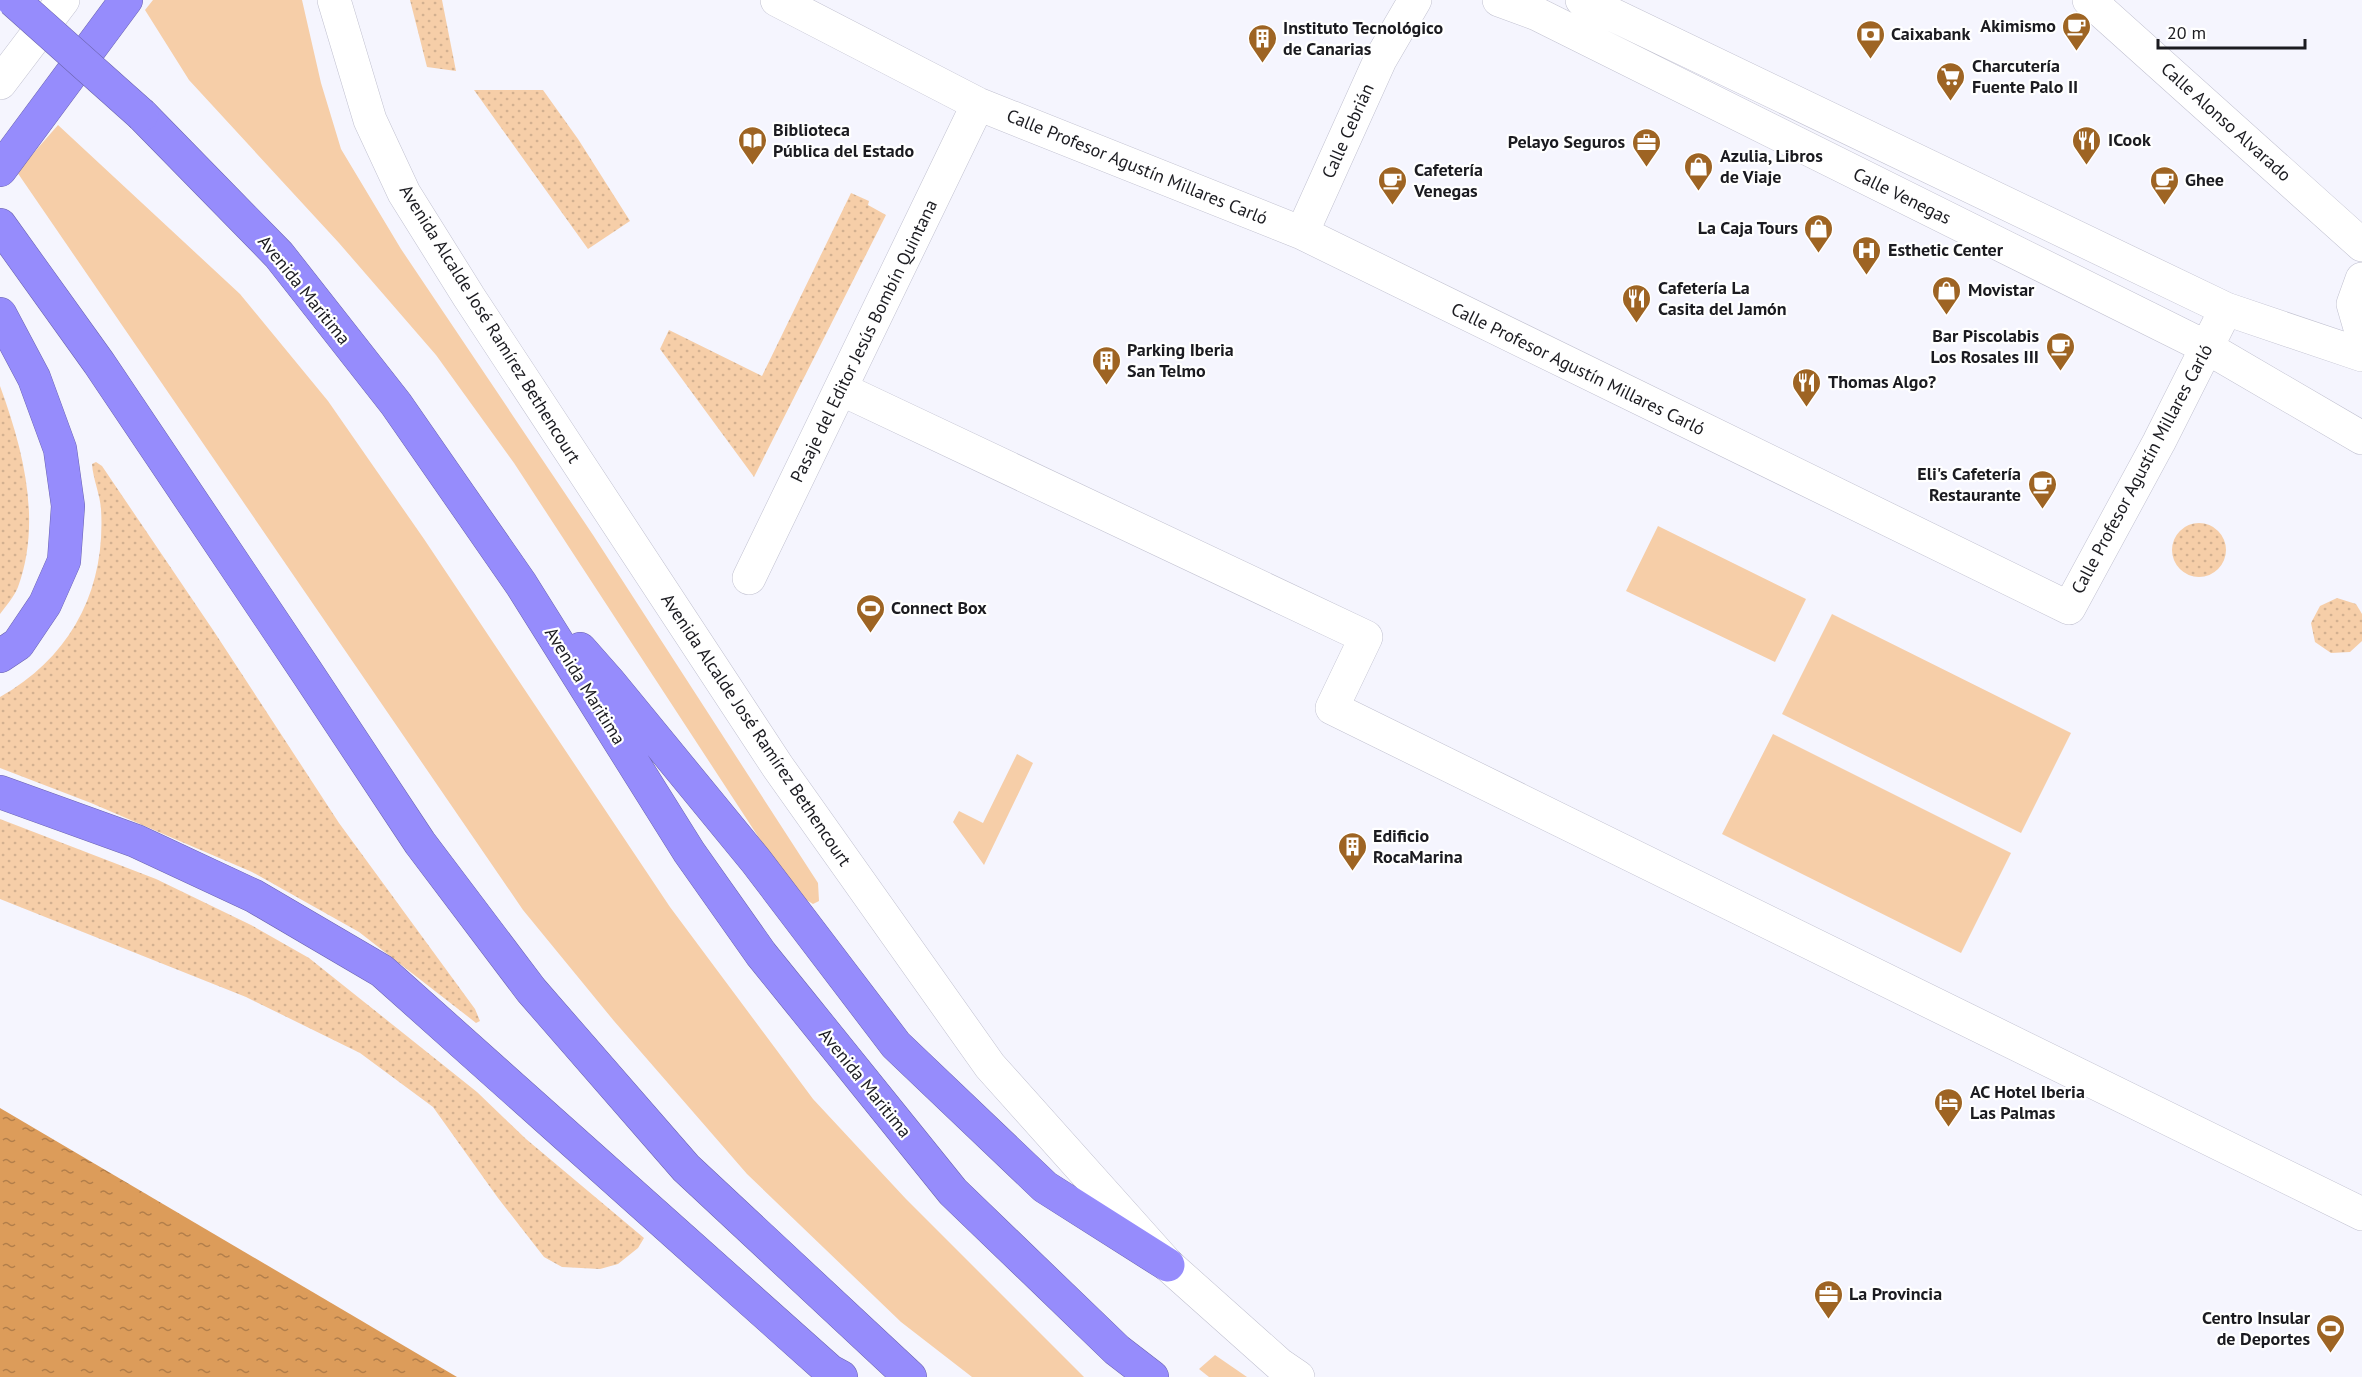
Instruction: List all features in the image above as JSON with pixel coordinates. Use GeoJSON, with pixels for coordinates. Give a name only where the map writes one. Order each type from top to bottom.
{"type":"FeatureCollection","features":[{"type":"Feature","properties":{"kind":"highway","name":"Avenida Maritima"},"geometry":{"type":"LineString","coordinates":[[13,0],[142,115],[279,255],[396,404],[520,584],[689,852],[799,1002],[953,1192],[1117,1350],[1152,1377]]}},
{"type":"Feature","properties":{"kind":"highway"},"geometry":{"type":"LineString","coordinates":[[0,170],[126,0]]}},
{"type":"Feature","properties":{"kind":"highway"},"geometry":{"type":"LineString","coordinates":[[0,225],[99,363],[420,843],[531,990],[686,1168],[910,1377]]}},
{"type":"Feature","properties":{"kind":"highway"},"geometry":{"type":"LineString","coordinates":[[0,314],[34,378],[60,449],[68,506],[64,561],[45,604],[18,644],[0,656]]}},
{"type":"Feature","properties":{"kind":"highway"},"geometry":{"type":"LineString","coordinates":[[520,584],[610,682],[701,792],[896,1045],[1045,1187],[1168,1265]]}},
{"type":"Feature","properties":{"kind":"highway"},"geometry":{"type":"LineString","coordinates":[[0,792],[136,841],[254,896],[382,971],[830,1371],[841,1377]]}},
{"type":"Feature","properties":{"kind":"street"},"geometry":{"type":"LineString","coordinates":[[0,83],[63,0]]}},
{"type":"Feature","properties":{"kind":"street","name":"Avenida Alcalde José Ramírez Bethencourt"},"geometry":{"type":"LineString","coordinates":[[334,0],[370,120],[404,193],[469,297],[777,767],[990,1066],[1168,1265],[1279,1364],[1298,1377]]}},
{"type":"Feature","properties":{"kind":"street","name":"Calle Profesor Agustín Millares Carló"},"geometry":{"type":"LineString","coordinates":[[777,0],[978,104],[1302,233],[2069,608],[2226,309]]}},
{"type":"Feature","properties":{"kind":"street","name":"Calle Cebrián"},"geometry":{"type":"LineString","coordinates":[[1302,233],[1380,60],[1415,0]]}},
{"type":"Feature","properties":{"kind":"street","name":"Calle Venegas"},"geometry":{"type":"LineString","coordinates":[[1499,0],[1537,14],[2206,347],[2362,438]]}},
{"type":"Feature","properties":{"kind":"street","name":"Calle Venegas"},"geometry":{"type":"LineString","coordinates":[[1582,0],[2226,309],[2362,355]]}},
{"type":"Feature","properties":{"kind":"street","name":"Calle Alonso Alvarado"},"geometry":{"type":"LineString","coordinates":[[2089,0],[2362,245]]}},
{"type":"Feature","properties":{"kind":"street","name":"Pasaje del Editor Jesús Bombín Quintana"},"geometry":{"type":"LineString","coordinates":[[749,578],[978,104]]}},
{"type":"Feature","properties":{"kind":"street"},"geometry":{"type":"LineString","coordinates":[[2362,279],[2353,304],[2362,335]]}},
{"type":"Feature","properties":{"kind":"street"},"geometry":{"type":"LineString","coordinates":[[840,389],[1366,637],[1332,708],[2362,1214]]}},
{"type":"Feature","properties":{"kind":"shaded area"},"geometry":{"type":"Polygon","coordinates":[[[153,0],[302,0],[321,83],[341,149],[401,249],[593,535],[818,883],[819,901],[813,904],[795,893],[514,463],[436,355],[339,243],[189,80],[145,10],[153,0]]]}},
{"type":"Feature","properties":{"kind":"shaded area"},"geometry":{"type":"Polygon","coordinates":[[[410,0],[442,0],[456,71],[427,67],[410,0]]]}},
{"type":"Feature","properties":{"kind":"shaded area"},"geometry":{"type":"Polygon","coordinates":[[[474,90],[543,90],[578,139],[630,221],[588,249],[474,90]]]}},
{"type":"Feature","properties":{"kind":"shaded area"},"geometry":{"type":"Polygon","coordinates":[[[58,125],[240,294],[328,401],[424,539],[670,907],[813,1099],[906,1199],[1084,1377],[972,1377],[901,1322],[747,1174],[614,1021],[523,910],[17,172],[58,125]]]}},
{"type":"Feature","properties":{"kind":"shaded area"},"geometry":{"type":"Polygon","coordinates":[[[851,193],[869,201],[868,205],[886,215],[754,477],[660,349],[669,330],[762,376],[851,193]]]}},
{"type":"Feature","properties":{"kind":"shaded area"},"geometry":{"type":"Polygon","coordinates":[[[0,386],[16,435],[27,485],[29,537],[18,587],[0,614],[0,386]]]}},
{"type":"Feature","properties":{"kind":"shaded area"},"geometry":{"type":"Polygon","coordinates":[[[96,462],[102,466],[213,630],[339,823],[475,1009],[480,1021],[476,1023],[359,932],[252,872],[91,803],[0,768],[0,697],[25,681],[46,662],[64,641],[79,618],[90,594],[101,539],[101,509],[92,464],[96,462]]]}},
{"type":"Feature","properties":{"kind":"shaded area"},"geometry":{"type":"Polygon","coordinates":[[[2199,523],[2209,525],[2218,531],[2224,540],[2226,550],[2224,560],[2218,569],[2209,575],[2199,577],[2189,575],[2180,569],[2174,560],[2172,550],[2174,540],[2180,531],[2189,525],[2199,523]]]}},
{"type":"Feature","properties":{"kind":"shaded area"},"geometry":{"type":"Polygon","coordinates":[[[1658,526],[1806,599],[1775,662],[1626,591],[1658,526]]]}},
{"type":"Feature","properties":{"kind":"shaded area"},"geometry":{"type":"Polygon","coordinates":[[[2337,598],[2356,604],[2362,614],[2362,641],[2350,652],[2331,653],[2315,642],[2311,623],[2320,606],[2337,598]]]}},
{"type":"Feature","properties":{"kind":"shaded area"},"geometry":{"type":"Polygon","coordinates":[[[1832,614],[2071,733],[2021,833],[1782,714],[1832,614]]]}},
{"type":"Feature","properties":{"kind":"shaded area"},"geometry":{"type":"Polygon","coordinates":[[[1773,734],[2011,853],[1961,953],[1722,834],[1773,734]]]}},
{"type":"Feature","properties":{"kind":"shaded area"},"geometry":{"type":"Polygon","coordinates":[[[1017,754],[1033,763],[984,865],[953,822],[959,811],[983,823],[1017,754]]]}},
{"type":"Feature","properties":{"kind":"shaded area"},"geometry":{"type":"Polygon","coordinates":[[[0,819],[156,879],[251,925],[309,958],[477,1092],[526,1139],[644,1238],[638,1248],[618,1264],[600,1269],[562,1267],[544,1257],[498,1198],[433,1107],[360,1053],[246,997],[0,899],[0,819]]]}},
{"type":"Feature","properties":{"kind":"shaded area"},"geometry":{"type":"Polygon","coordinates":[[[1215,1355],[1247,1377],[1209,1377],[1199,1369],[1215,1355]]]}},
{"type":"Feature","properties":{"kind":"water"},"geometry":{"type":"Polygon","coordinates":[[[0,1108],[457,1377],[0,1377],[0,1108]]]}},
{"type":"Feature","properties":{"kind":"place","name":"Akimismo"},"geometry":{"type":"Point","coordinates":[2077,52]}},
{"type":"Feature","properties":{"kind":"place","name":"Caixabank"},"geometry":{"type":"Point","coordinates":[1870,60]}},
{"type":"Feature","properties":{"kind":"place","name":"Instituto Tecnológico de Canarias"},"geometry":{"type":"Point","coordinates":[1262,64]}},
{"type":"Feature","properties":{"kind":"place","name":"Charcutería Fuente Palo II"},"geometry":{"type":"Point","coordinates":[1951,102]}},
{"type":"Feature","properties":{"kind":"place","name":"Biblioteca Pública del Estado"},"geometry":{"type":"Point","coordinates":[752,166]}},
{"type":"Feature","properties":{"kind":"place","name":"ICook"},"geometry":{"type":"Point","coordinates":[2087,166]}},
{"type":"Feature","properties":{"kind":"place","name":"Pelayo Seguros"},"geometry":{"type":"Point","coordinates":[1646,168]}},
{"type":"Feature","properties":{"kind":"place","name":"Azulia, Libros de Viaje"},"geometry":{"type":"Point","coordinates":[1699,192]}},
{"type":"Feature","properties":{"kind":"place","name":"Cafetería Venegas"},"geometry":{"type":"Point","coordinates":[1393,206]}},
{"type":"Feature","properties":{"kind":"place","name":"Ghee"},"geometry":{"type":"Point","coordinates":[2164,206]}},
{"type":"Feature","properties":{"kind":"place","name":"La Caja Tours"},"geometry":{"type":"Point","coordinates":[1819,254]}},
{"type":"Feature","properties":{"kind":"place","name":"Esthetic Center"},"geometry":{"type":"Point","coordinates":[1867,276]}},
{"type":"Feature","properties":{"kind":"place","name":"Movistar"},"geometry":{"type":"Point","coordinates":[1947,316]}},
{"type":"Feature","properties":{"kind":"place","name":"Cafetería La Casita del Jamón"},"geometry":{"type":"Point","coordinates":[1637,324]}},
{"type":"Feature","properties":{"kind":"place","name":"Bar Piscolabis Los Rosales III"},"geometry":{"type":"Point","coordinates":[2060,372]}},
{"type":"Feature","properties":{"kind":"place","name":"Parking Iberia San Telmo"},"geometry":{"type":"Point","coordinates":[1106,386]}},
{"type":"Feature","properties":{"kind":"place","name":"Thomas Algo?"},"geometry":{"type":"Point","coordinates":[1807,408]}},
{"type":"Feature","properties":{"kind":"place","name":"Eli's Cafetería Restaurante"},"geometry":{"type":"Point","coordinates":[2042,510]}},
{"type":"Feature","properties":{"kind":"place","name":"Connect Box"},"geometry":{"type":"Point","coordinates":[870,634]}},
{"type":"Feature","properties":{"kind":"place","name":"Edificio RocaMarina"},"geometry":{"type":"Point","coordinates":[1352,872]}},
{"type":"Feature","properties":{"kind":"place","name":"AC Hotel Iberia Las Palmas"},"geometry":{"type":"Point","coordinates":[1949,1128]}},
{"type":"Feature","properties":{"kind":"place","name":"La Provincia"},"geometry":{"type":"Point","coordinates":[1828,1320]}},
{"type":"Feature","properties":{"kind":"place","name":"Centro Insular de Deportes"},"geometry":{"type":"Point","coordinates":[2331,1354]}}]}
